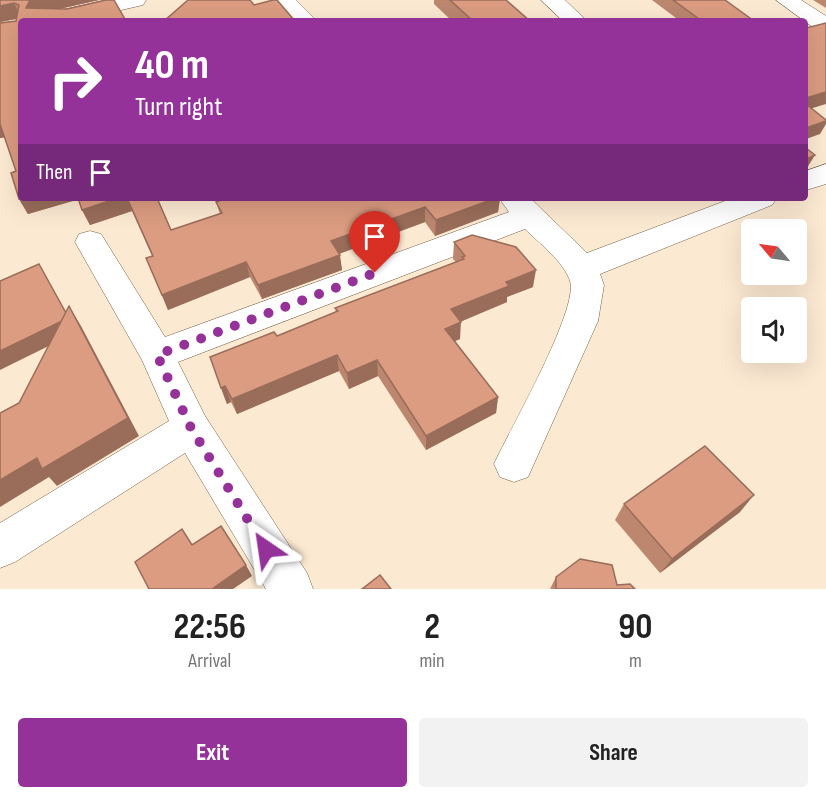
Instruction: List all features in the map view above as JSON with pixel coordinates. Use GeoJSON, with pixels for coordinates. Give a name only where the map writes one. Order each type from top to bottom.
{"type":"FeatureCollection","features":[{"type":"Feature","properties":{"kind":"street"},"geometry":{"type":"LineString","coordinates":[[58,18],[135,0]]}},
{"type":"Feature","properties":{"kind":"street"},"geometry":{"type":"LineString","coordinates":[[283,0],[303,18]]}},
{"type":"Feature","properties":{"kind":"street"},"geometry":{"type":"LineString","coordinates":[[552,0],[573,18]]}},
{"type":"Feature","properties":{"kind":"street"},"geometry":{"type":"LineString","coordinates":[[787,0],[826,26]]}},
{"type":"Feature","properties":{"kind":"street"},"geometry":{"type":"LineString","coordinates":[[808,180],[826,173]]}},
{"type":"Feature","properties":{"kind":"street"},"geometry":{"type":"LineString","coordinates":[[582,268],[754,201]]}},
{"type":"Feature","properties":{"kind":"street"},"geometry":{"type":"LineString","coordinates":[[157,355],[520,207],[582,268],[588,285],[581,321],[514,464]]}},
{"type":"Feature","properties":{"kind":"street"},"geometry":{"type":"LineString","coordinates":[[90,242],[157,355],[191,428],[291,589]]}},
{"type":"Feature","properties":{"kind":"street"},"geometry":{"type":"LineString","coordinates":[[0,547],[191,428]]}},
{"type":"Feature","properties":{"kind":"building"},"geometry":{"type":"Polygon","coordinates":[[[0,0],[30,0],[26,8],[67,9],[114,0],[124,18],[18,18],[18,196],[11,173],[16,171],[0,124],[0,23],[16,21],[19,5],[14,3],[0,6],[0,0]]]}},
{"type":"Feature","properties":{"kind":"building"},"geometry":{"type":"Polygon","coordinates":[[[188,0],[250,0],[254,5],[277,0],[292,18],[167,18],[188,0]]]}},
{"type":"Feature","properties":{"kind":"building"},"geometry":{"type":"Polygon","coordinates":[[[450,0],[506,0],[527,18],[470,18],[450,0]]]}},
{"type":"Feature","properties":{"kind":"building"},"geometry":{"type":"Polygon","coordinates":[[[673,0],[725,0],[750,18],[698,18],[673,0]]]}},
{"type":"Feature","properties":{"kind":"building"},"geometry":{"type":"Polygon","coordinates":[[[826,23],[826,92],[808,97],[808,28],[826,23]]]}},
{"type":"Feature","properties":{"kind":"building"},"geometry":{"type":"Polygon","coordinates":[[[808,106],[826,120],[808,127],[808,106]]]}},
{"type":"Feature","properties":{"kind":"building"},"geometry":{"type":"Polygon","coordinates":[[[808,150],[815,155],[808,158],[808,150]]]}},
{"type":"Feature","properties":{"kind":"building"},"geometry":{"type":"Polygon","coordinates":[[[79,201],[109,201],[82,210],[79,201]]]}},
{"type":"Feature","properties":{"kind":"building"},"geometry":{"type":"Polygon","coordinates":[[[128,201],[158,201],[171,230],[222,213],[216,202],[219,201],[488,201],[436,220],[425,207],[331,241],[340,255],[258,285],[246,262],[162,295],[146,258],[153,256],[128,201]]]}},
{"type":"Feature","properties":{"kind":"building"},"geometry":{"type":"Polygon","coordinates":[[[472,235],[516,247],[536,270],[506,282],[509,286],[451,309],[461,322],[445,329],[498,397],[426,436],[377,360],[347,373],[337,355],[232,399],[225,386],[221,388],[210,357],[274,332],[277,336],[338,311],[335,308],[464,259],[462,257],[465,256],[454,242],[472,235]]]}},
{"type":"Feature","properties":{"kind":"building"},"geometry":{"type":"Polygon","coordinates":[[[39,264],[66,313],[62,321],[0,351],[0,281],[39,264]]]}},
{"type":"Feature","properties":{"kind":"building"},"geometry":{"type":"Polygon","coordinates":[[[69,306],[128,418],[42,469],[37,458],[0,480],[0,413],[19,403],[69,306]]]}},
{"type":"Feature","properties":{"kind":"building"},"geometry":{"type":"Polygon","coordinates":[[[705,446],[754,495],[672,559],[624,504],[705,446]]]}},
{"type":"Feature","properties":{"kind":"building"},"geometry":{"type":"Polygon","coordinates":[[[221,526],[246,565],[212,589],[149,589],[135,562],[182,529],[192,545],[221,526]]]}},
{"type":"Feature","properties":{"kind":"building"},"geometry":{"type":"Polygon","coordinates":[[[580,559],[612,565],[617,585],[630,584],[635,589],[556,589],[556,577],[580,559]]]}},
{"type":"Feature","properties":{"kind":"building"},"geometry":{"type":"Polygon","coordinates":[[[380,575],[391,589],[362,589],[380,575]]]}},
{"type":"Feature","properties":{"kind":"route"},"geometry":{"type":"LineString","coordinates":[[266,549],[191,428],[157,355],[375,273]]}}]}
